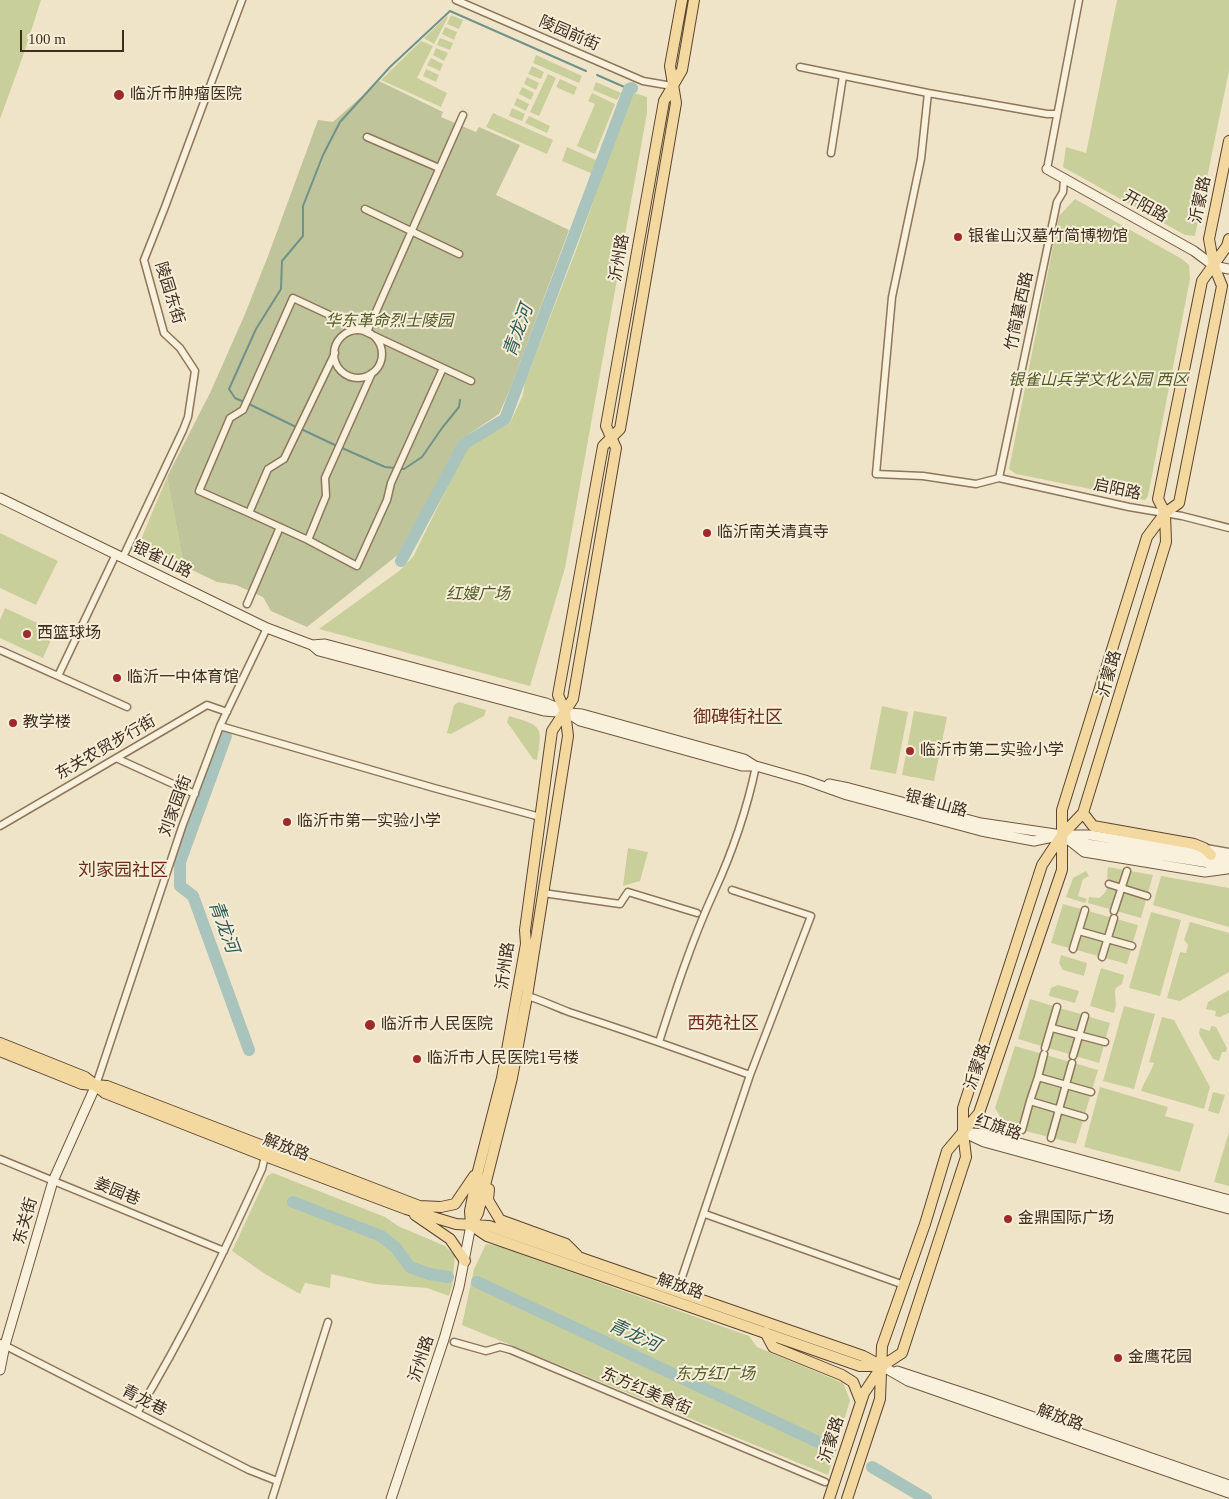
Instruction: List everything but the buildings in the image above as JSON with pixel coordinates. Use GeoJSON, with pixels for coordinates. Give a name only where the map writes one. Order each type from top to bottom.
{"type":"FeatureCollection","features":[{"type":"Feature","properties":{"kind":"main road","name":"沂州路"},"geometry":{"type":"LineString","coordinates":[[672,86],[670,66],[682,0]]}},
{"type":"Feature","properties":{"kind":"main road","name":"沂州路"},"geometry":{"type":"LineString","coordinates":[[391,1499],[444,1339],[459,1287],[471,1225],[470,1211],[478,1171],[502,1078],[526,944],[525,930],[552,731],[573,699],[616,448],[606,426],[664,101],[682,70],[694,0]]}},
{"type":"Feature","properties":{"kind":"main road","name":"沂蒙路"},"geometry":{"type":"LineString","coordinates":[[847,1499],[880,1399],[882,1346],[904,1285],[947,1151],[978,1113],[1062,870],[1062,810],[1147,537],[1165,513],[1179,503],[1222,286],[1214,266],[1208,239],[1229,141]]}},
{"type":"Feature","properties":{"kind":"main road","name":"开阳路"},"geometry":{"type":"LineString","coordinates":[[1047,169],[1194,251],[1214,266],[1229,269]]}},
{"type":"Feature","properties":{"kind":"main road","name":"沂蒙路"},"geometry":{"type":"LineString","coordinates":[[830,1499],[864,1393],[882,1366],[902,1353],[966,1157],[962,1108],[1042,865],[1062,835],[1083,813],[1166,542],[1165,513],[1158,499],[1202,281],[1228,246],[1229,239]]}},
{"type":"Feature","properties":{"kind":"main road","name":"沂州路"},"geometry":{"type":"LineString","coordinates":[[471,1225],[478,1213],[490,1168],[512,1078],[527,996],[568,736],[565,711],[558,696],[603,446],[612,436]]}},
{"type":"Feature","properties":{"kind":"main road","name":"银雀山路"},"geometry":{"type":"LineString","coordinates":[[0,498],[268,628],[312,645],[325,644],[546,702],[565,711],[580,722],[742,766],[756,766],[805,780],[849,788],[981,824],[1062,835],[1090,835],[1229,858]]}},
{"type":"Feature","properties":{"kind":"main road"},"geometry":{"type":"LineString","coordinates":[[1083,813],[1093,826],[1194,844],[1204,848],[1211,856]]}},
{"type":"Feature","properties":{"kind":"main road","name":"银雀山路"},"geometry":{"type":"LineString","coordinates":[[1062,835],[1087,844],[1229,869]]}},
{"type":"Feature","properties":{"kind":"main road"},"geometry":{"type":"LineString","coordinates":[[1062,835],[1084,852],[1205,872],[1229,869]]}},
{"type":"Feature","properties":{"kind":"main road","name":"解放路"},"geometry":{"type":"LineString","coordinates":[[0,1043],[85,1077],[105,1093],[406,1209],[456,1224],[489,1226],[863,1356],[908,1381],[1229,1493]]}},
{"type":"Feature","properties":{"kind":"main road","name":"解放路"},"geometry":{"type":"LineString","coordinates":[[0,1051],[82,1084],[107,1086],[419,1206],[457,1218],[487,1236],[860,1366],[882,1366],[912,1370],[944,1381],[958,1391],[1229,1485]]}},
{"type":"Feature","properties":{"kind":"main road","name":"东关街"},"geometry":{"type":"LineString","coordinates":[[0,1370],[3,1344],[53,1180],[96,1085]]}},
{"type":"Feature","properties":{"kind":"main road","name":"红旗路"},"geometry":{"type":"LineString","coordinates":[[963,1132],[986,1134],[1229,1200]]}},
{"type":"Feature","properties":{"kind":"main road","name":"红旗路"},"geometry":{"type":"LineString","coordinates":[[963,1132],[984,1142],[1229,1209]]}},
{"type":"Feature","properties":{"kind":"main road"},"geometry":{"type":"LineString","coordinates":[[490,1168],[488,1200],[500,1220],[566,1244],[579,1258]]}},
{"type":"Feature","properties":{"kind":"main road"},"geometry":{"type":"LineString","coordinates":[[419,1206],[441,1207],[455,1204],[478,1171]]}},
{"type":"Feature","properties":{"kind":"main road"},"geometry":{"type":"LineString","coordinates":[[406,1209],[450,1239],[465,1261]]}},
{"type":"Feature","properties":{"kind":"main road"},"geometry":{"type":"LineString","coordinates":[[765,1332],[772,1347],[842,1374],[853,1382],[861,1402]]}},
{"type":"Feature","properties":{"kind":"street","name":"陵园东街"},"geometry":{"type":"LineString","coordinates":[[120,556],[183,430],[188,417],[195,371],[180,348],[164,333],[144,260],[242,0]]}},
{"type":"Feature","properties":{"kind":"street","name":"陵园前街"},"geometry":{"type":"LineString","coordinates":[[456,0],[643,81],[672,86]]}},
{"type":"Feature","properties":{"kind":"street"},"geometry":{"type":"LineString","coordinates":[[1047,169],[1079,0]]}},
{"type":"Feature","properties":{"kind":"street"},"geometry":{"type":"LineString","coordinates":[[800,67],[928,93],[1047,114],[1057,114]]}},
{"type":"Feature","properties":{"kind":"street"},"geometry":{"type":"LineString","coordinates":[[831,153],[844,76]]}},
{"type":"Feature","properties":{"kind":"street"},"geometry":{"type":"LineString","coordinates":[[928,93],[921,159],[892,298],[876,474],[923,476],[976,484],[999,478]]}},
{"type":"Feature","properties":{"kind":"street"},"geometry":{"type":"LineString","coordinates":[[367,332],[463,115]]}},
{"type":"Feature","properties":{"kind":"street"},"geometry":{"type":"LineString","coordinates":[[367,137],[439,168]]}},
{"type":"Feature","properties":{"kind":"street","name":"竹简墓西路"},"geometry":{"type":"LineString","coordinates":[[999,478],[1057,202],[1063,192],[1064,180]]}},
{"type":"Feature","properties":{"kind":"street"},"geometry":{"type":"LineString","coordinates":[[365,210],[459,254]]}},
{"type":"Feature","properties":{"kind":"street"},"geometry":{"type":"LineString","coordinates":[[444,368],[396,475],[391,482],[387,500],[357,566],[308,540],[199,491],[230,418],[243,410],[293,298],[367,332],[444,368],[471,381]]}},
{"type":"Feature","properties":{"kind":"street"},"geometry":{"type":"LineString","coordinates":[[249,513],[268,469],[284,459],[340,339],[353,330],[367,332],[374,336],[381,348],[380,362],[372,373],[325,478],[326,496],[308,540]]}},
{"type":"Feature","properties":{"kind":"street"},"geometry":{"type":"LineString","coordinates":[[335,353],[339,367],[351,376],[365,376],[372,373]]}},
{"type":"Feature","properties":{"kind":"street","name":"启阳路"},"geometry":{"type":"LineString","coordinates":[[999,478],[1129,507],[1182,516],[1229,528]]}},
{"type":"Feature","properties":{"kind":"street"},"geometry":{"type":"LineString","coordinates":[[247,604],[280,527]]}},
{"type":"Feature","properties":{"kind":"street"},"geometry":{"type":"LineString","coordinates":[[58,676],[120,556]]}},
{"type":"Feature","properties":{"kind":"street","name":"刘家园街"},"geometry":{"type":"LineString","coordinates":[[96,1085],[220,726],[268,628]]}},
{"type":"Feature","properties":{"kind":"street"},"geometry":{"type":"LineString","coordinates":[[0,650],[127,707]]}},
{"type":"Feature","properties":{"kind":"street","name":"东关农贸步行街"},"geometry":{"type":"LineString","coordinates":[[0,826],[207,705],[227,712]]}},
{"type":"Feature","properties":{"kind":"street"},"geometry":{"type":"LineString","coordinates":[[220,726],[540,816]]}},
{"type":"Feature","properties":{"kind":"street"},"geometry":{"type":"LineString","coordinates":[[116,758],[195,794]]}},
{"type":"Feature","properties":{"kind":"street"},"geometry":{"type":"LineString","coordinates":[[659,1042],[677,986],[742,818],[756,766]]}},
{"type":"Feature","properties":{"kind":"street"},"geometry":{"type":"LineString","coordinates":[[1204,848],[1229,852]]}},
{"type":"Feature","properties":{"kind":"street"},"geometry":{"type":"LineString","coordinates":[[1114,911],[1128,871]]}},
{"type":"Feature","properties":{"kind":"street"},"geometry":{"type":"LineString","coordinates":[[1109,884],[1147,896]]}},
{"type":"Feature","properties":{"kind":"street"},"geometry":{"type":"LineString","coordinates":[[678,1292],[750,1075],[811,916],[732,890]]}},
{"type":"Feature","properties":{"kind":"street"},"geometry":{"type":"LineString","coordinates":[[543,893],[620,904],[628,892],[697,912]]}},
{"type":"Feature","properties":{"kind":"street"},"geometry":{"type":"LineString","coordinates":[[1073,949],[1085,910]]}},
{"type":"Feature","properties":{"kind":"street"},"geometry":{"type":"LineString","coordinates":[[1102,957],[1114,918]]}},
{"type":"Feature","properties":{"kind":"street"},"geometry":{"type":"LineString","coordinates":[[1079,931],[1132,946]]}},
{"type":"Feature","properties":{"kind":"street"},"geometry":{"type":"LineString","coordinates":[[527,996],[750,1075]]}},
{"type":"Feature","properties":{"kind":"street"},"geometry":{"type":"LineString","coordinates":[[1022,1130],[1057,1008]]}},
{"type":"Feature","properties":{"kind":"street"},"geometry":{"type":"LineString","coordinates":[[1051,1138],[1085,1016]]}},
{"type":"Feature","properties":{"kind":"street"},"geometry":{"type":"LineString","coordinates":[[1052,1028],[1105,1042]]}},
{"type":"Feature","properties":{"kind":"street"},"geometry":{"type":"LineString","coordinates":[[1038,1077],[1091,1092]]}},
{"type":"Feature","properties":{"kind":"street"},"geometry":{"type":"LineString","coordinates":[[1030,1101],[1084,1116]]}},
{"type":"Feature","properties":{"kind":"street"},"geometry":{"type":"LineString","coordinates":[[137,1413],[164,1369],[224,1251],[262,1169],[265,1156]]}},
{"type":"Feature","properties":{"kind":"street","name":"姜园巷"},"geometry":{"type":"LineString","coordinates":[[0,1159],[224,1251]]}},
{"type":"Feature","properties":{"kind":"street"},"geometry":{"type":"LineString","coordinates":[[705,1214],[904,1285]]}},
{"type":"Feature","properties":{"kind":"street"},"geometry":{"type":"LineString","coordinates":[[272,1499],[328,1322]]}},
{"type":"Feature","properties":{"kind":"street","name":"东方红美食街"},"geometry":{"type":"LineString","coordinates":[[454,1342],[486,1351],[500,1347],[511,1350],[825,1482]]}},
{"type":"Feature","properties":{"kind":"street","name":"青龙巷"},"geometry":{"type":"LineString","coordinates":[[3,1344],[249,1470],[278,1481]]}},
{"type":"Feature","properties":{"kind":"green space"},"geometry":{"type":"Polygon","coordinates":[[[0,0],[41,0],[0,119],[0,0]]]}},
{"type":"Feature","properties":{"kind":"green space"},"geometry":{"type":"Polygon","coordinates":[[[1117,0],[1229,0],[1229,71],[1195,236],[1185,235],[1063,167],[1066,147],[1086,153],[1117,0]]]}},
{"type":"Feature","properties":{"kind":"green space"},"geometry":{"type":"Polygon","coordinates":[[[451,15],[463,20],[459,29],[447,24],[451,15]]]}},
{"type":"Feature","properties":{"kind":"green space"},"geometry":{"type":"Polygon","coordinates":[[[447,16],[434,44],[424,38],[447,16]]]}},
{"type":"Feature","properties":{"kind":"green space"},"geometry":{"type":"Polygon","coordinates":[[[445,27],[457,32],[454,40],[442,34],[445,27]]]}},
{"type":"Feature","properties":{"kind":"green space"},"geometry":{"type":"Polygon","coordinates":[[[440,38],[453,43],[450,50],[437,45],[440,38]]]}},
{"type":"Feature","properties":{"kind":"green space"},"geometry":{"type":"Polygon","coordinates":[[[421,41],[433,46],[417,78],[447,93],[441,107],[381,80],[421,41]]]}},
{"type":"Feature","properties":{"kind":"green space"},"geometry":{"type":"Polygon","coordinates":[[[436,48],[448,53],[444,61],[433,55],[436,48]]]}},
{"type":"Feature","properties":{"kind":"green space"},"geometry":{"type":"Polygon","coordinates":[[[536,55],[582,76],[579,83],[533,63],[536,55]]]}},
{"type":"Feature","properties":{"kind":"green space"},"geometry":{"type":"Polygon","coordinates":[[[431,58],[443,64],[440,71],[427,65],[431,58]]]}},
{"type":"Feature","properties":{"kind":"green space"},"geometry":{"type":"Polygon","coordinates":[[[532,66],[544,72],[541,79],[528,74],[532,66]]]}},
{"type":"Feature","properties":{"kind":"green space"},"geometry":{"type":"Polygon","coordinates":[[[426,69],[439,75],[436,82],[423,76],[426,69]]]}},
{"type":"Feature","properties":{"kind":"green space"},"geometry":{"type":"Polygon","coordinates":[[[548,74],[556,78],[539,116],[530,112],[548,74]]]}},
{"type":"Feature","properties":{"kind":"green space"},"geometry":{"type":"Polygon","coordinates":[[[527,77],[539,83],[536,90],[524,84],[527,77]]]}},
{"type":"Feature","properties":{"kind":"green space"},"geometry":{"type":"Polygon","coordinates":[[[560,79],[577,87],[574,95],[556,87],[560,79]]]}},
{"type":"Feature","properties":{"kind":"green space","name":"华东革命烈士陵园"},"geometry":{"type":"Polygon","coordinates":[[[379,81],[443,112],[441,117],[476,132],[479,127],[520,145],[496,195],[569,230],[499,414],[460,440],[399,554],[307,627],[271,611],[263,597],[236,585],[217,582],[184,566],[167,477],[210,393],[245,314],[318,120],[333,122],[379,81]]]}},
{"type":"Feature","properties":{"kind":"green space"},"geometry":{"type":"Polygon","coordinates":[[[596,82],[621,93],[617,100],[593,90],[596,82]]]}},
{"type":"Feature","properties":{"kind":"green space"},"geometry":{"type":"Polygon","coordinates":[[[522,87],[534,93],[531,100],[519,94],[522,87]]]}},
{"type":"Feature","properties":{"kind":"green space","name":"红嫂广场"},"geometry":{"type":"Polygon","coordinates":[[[631,92],[647,97],[647,113],[565,568],[530,686],[319,629],[399,571],[413,557],[467,447],[510,423],[523,395],[525,382],[578,245],[631,92]]]}},
{"type":"Feature","properties":{"kind":"green space"},"geometry":{"type":"Polygon","coordinates":[[[592,93],[615,104],[595,154],[577,146],[595,104],[588,101],[592,93]]]}},
{"type":"Feature","properties":{"kind":"green space"},"geometry":{"type":"Polygon","coordinates":[[[517,98],[529,104],[526,111],[514,105],[517,98]]]}},
{"type":"Feature","properties":{"kind":"green space"},"geometry":{"type":"Polygon","coordinates":[[[512,108],[525,114],[522,121],[509,116],[512,108]]]}},
{"type":"Feature","properties":{"kind":"green space"},"geometry":{"type":"Polygon","coordinates":[[[493,113],[553,140],[547,154],[486,127],[493,113]]]}},
{"type":"Feature","properties":{"kind":"green space"},"geometry":{"type":"Polygon","coordinates":[[[529,116],[550,126],[547,133],[525,123],[529,116]]]}},
{"type":"Feature","properties":{"kind":"green space"},"geometry":{"type":"Polygon","coordinates":[[[567,147],[598,161],[593,174],[562,161],[567,147]]]}},
{"type":"Feature","properties":{"kind":"green space","name":"银雀山兵学文化公园 西区"},"geometry":{"type":"Polygon","coordinates":[[[1075,199],[1182,259],[1189,265],[1190,279],[1148,496],[1145,500],[1016,474],[1009,469],[1059,216],[1075,199]]]}},
{"type":"Feature","properties":{"kind":"green space"},"geometry":{"type":"Polygon","coordinates":[[[167,477],[184,566],[139,544],[167,477]]]}},
{"type":"Feature","properties":{"kind":"green space"},"geometry":{"type":"Polygon","coordinates":[[[0,533],[58,561],[36,605],[0,588],[0,533]]]}},
{"type":"Feature","properties":{"kind":"green space","name":"西篮球场"},"geometry":{"type":"Polygon","coordinates":[[[5,608],[55,631],[43,658],[0,638],[0,620],[5,608]]]}},
{"type":"Feature","properties":{"kind":"green space"},"geometry":{"type":"Polygon","coordinates":[[[459,702],[486,710],[484,716],[451,734],[447,733],[454,705],[459,702]]]}},
{"type":"Feature","properties":{"kind":"green space"},"geometry":{"type":"Polygon","coordinates":[[[882,706],[908,712],[896,774],[870,769],[882,706]]]}},
{"type":"Feature","properties":{"kind":"green space"},"geometry":{"type":"Polygon","coordinates":[[[914,711],[947,717],[934,781],[902,775],[914,711]]]}},
{"type":"Feature","properties":{"kind":"green space"},"geometry":{"type":"Polygon","coordinates":[[[509,716],[528,722],[538,729],[540,740],[537,760],[533,759],[507,722],[509,716]]]}},
{"type":"Feature","properties":{"kind":"green space"},"geometry":{"type":"Polygon","coordinates":[[[628,848],[648,852],[640,881],[623,886],[628,848]]]}},
{"type":"Feature","properties":{"kind":"green space"},"geometry":{"type":"Polygon","coordinates":[[[1108,867],[1153,875],[1141,918],[1088,903],[1089,897],[1099,898],[1106,891],[1108,867]]]}},
{"type":"Feature","properties":{"kind":"green space"},"geometry":{"type":"Polygon","coordinates":[[[1086,871],[1089,876],[1083,879],[1078,896],[1087,899],[1085,903],[1066,897],[1073,878],[1086,871]]]}},
{"type":"Feature","properties":{"kind":"green space"},"geometry":{"type":"Polygon","coordinates":[[[1161,876],[1229,888],[1229,927],[1153,905],[1161,876]]]}},
{"type":"Feature","properties":{"kind":"green space"},"geometry":{"type":"Polygon","coordinates":[[[1063,904],[1138,925],[1127,964],[1051,943],[1063,904]]]}},
{"type":"Feature","properties":{"kind":"green space"},"geometry":{"type":"Polygon","coordinates":[[[1151,912],[1181,920],[1160,996],[1129,988],[1151,912]]]}},
{"type":"Feature","properties":{"kind":"green space"},"geometry":{"type":"Polygon","coordinates":[[[1190,922],[1229,933],[1229,972],[1180,1001],[1167,998],[1180,952],[1186,953],[1188,945],[1184,940],[1190,922]]]}},
{"type":"Feature","properties":{"kind":"green space"},"geometry":{"type":"Polygon","coordinates":[[[1061,955],[1087,963],[1084,976],[1063,970],[1059,963],[1061,955]]]}},
{"type":"Feature","properties":{"kind":"green space"},"geometry":{"type":"Polygon","coordinates":[[[1101,968],[1124,975],[1122,984],[1116,988],[1114,1013],[1090,1006],[1101,968]]]}},
{"type":"Feature","properties":{"kind":"green space"},"geometry":{"type":"Polygon","coordinates":[[[1058,985],[1079,991],[1075,1003],[1049,996],[1051,988],[1058,985]]]}},
{"type":"Feature","properties":{"kind":"green space"},"geometry":{"type":"Polygon","coordinates":[[[1229,990],[1229,1013],[1220,1017],[1215,1016],[1216,1011],[1206,1009],[1208,1002],[1229,990]]]}},
{"type":"Feature","properties":{"kind":"green space"},"geometry":{"type":"Polygon","coordinates":[[[1030,999],[1110,1023],[1099,1063],[1018,1039],[1030,999]]]}},
{"type":"Feature","properties":{"kind":"green space"},"geometry":{"type":"Polygon","coordinates":[[[1124,1006],[1155,1014],[1134,1089],[1103,1081],[1124,1006]]]}},
{"type":"Feature","properties":{"kind":"green space"},"geometry":{"type":"Polygon","coordinates":[[[1162,1017],[1174,1020],[1210,1087],[1204,1109],[1141,1091],[1154,1063],[1149,1062],[1162,1017]]]}},
{"type":"Feature","properties":{"kind":"green space"},"geometry":{"type":"Polygon","coordinates":[[[1211,1026],[1216,1027],[1227,1048],[1226,1052],[1222,1052],[1219,1061],[1213,1059],[1199,1034],[1200,1028],[1210,1031],[1211,1026]]]}},
{"type":"Feature","properties":{"kind":"green space"},"geometry":{"type":"Polygon","coordinates":[[[1015,1046],[1098,1070],[1076,1144],[1006,1126],[995,1108],[1015,1046]]]}},
{"type":"Feature","properties":{"kind":"green space"},"geometry":{"type":"Polygon","coordinates":[[[1100,1087],[1168,1107],[1165,1116],[1194,1124],[1180,1172],[1084,1147],[1100,1087]]]}},
{"type":"Feature","properties":{"kind":"green space"},"geometry":{"type":"Polygon","coordinates":[[[1213,1092],[1225,1095],[1219,1114],[1208,1111],[1213,1092]]]}},
{"type":"Feature","properties":{"kind":"green space"},"geometry":{"type":"Polygon","coordinates":[[[1229,1132],[1229,1186],[1214,1182],[1229,1132]]]}},
{"type":"Feature","properties":{"kind":"green space"},"geometry":{"type":"Polygon","coordinates":[[[273,1173],[385,1217],[398,1226],[445,1246],[455,1256],[449,1296],[427,1288],[375,1284],[331,1274],[330,1288],[305,1283],[300,1294],[265,1274],[232,1251],[267,1176],[273,1173]]]}},
{"type":"Feature","properties":{"kind":"green space","name":"东方红广场"},"geometry":{"type":"Polygon","coordinates":[[[486,1244],[498,1246],[749,1336],[757,1347],[843,1383],[850,1400],[828,1475],[462,1325],[474,1269],[486,1244]]]}},
{"type":"Feature","properties":{"kind":"waterway"},"geometry":{"type":"LineString","coordinates":[[244,402],[235,398],[229,389],[256,329],[281,289],[282,261],[303,236],[303,206],[323,155],[340,122],[390,67],[450,11],[586,71]]}},
{"type":"Feature","properties":{"kind":"waterway"},"geometry":{"type":"LineString","coordinates":[[597,75],[629,89]]}},
{"type":"Feature","properties":{"kind":"waterway","name":"青龙河"},"geometry":{"type":"LineString","coordinates":[[401,561],[464,444],[505,419],[629,89],[632,88]]}},
{"type":"Feature","properties":{"kind":"waterway"},"geometry":{"type":"LineString","coordinates":[[400,469],[404,469],[422,457],[459,407],[460,400]]}},
{"type":"Feature","properties":{"kind":"waterway"},"geometry":{"type":"LineString","coordinates":[[249,404],[296,427]]}},
{"type":"Feature","properties":{"kind":"waterway"},"geometry":{"type":"LineString","coordinates":[[301,429],[337,446]]}},
{"type":"Feature","properties":{"kind":"waterway"},"geometry":{"type":"LineString","coordinates":[[342,448],[385,467],[395,468]]}},
{"type":"Feature","properties":{"kind":"waterway","name":"青龙河"},"geometry":{"type":"LineString","coordinates":[[226,736],[180,862],[180,886],[193,896],[249,1050]]}},
{"type":"Feature","properties":{"kind":"waterway","name":"青龙河"},"geometry":{"type":"LineString","coordinates":[[293,1202],[381,1236],[396,1248],[410,1267],[429,1274],[448,1277]]}},
{"type":"Feature","properties":{"kind":"waterway","name":"青龙河"},"geometry":{"type":"LineString","coordinates":[[477,1282],[831,1448]]}},
{"type":"Feature","properties":{"kind":"waterway","name":"青龙河"},"geometry":{"type":"LineString","coordinates":[[872,1467],[926,1499]]}},
{"type":"Feature","properties":{"kind":"place","name":"临沂市肿瘤医院"},"geometry":{"type":"Point","coordinates":[119,95]}},
{"type":"Feature","properties":{"kind":"place","name":"银雀山汉墓竹简博物馆"},"geometry":{"type":"Point","coordinates":[958,237]}},
{"type":"Feature","properties":{"kind":"place","name":"临沂南关清真寺"},"geometry":{"type":"Point","coordinates":[707,533]}},
{"type":"Feature","properties":{"kind":"place","name":"西篮球场"},"geometry":{"type":"Point","coordinates":[27,634]}},
{"type":"Feature","properties":{"kind":"place","name":"临沂一中体育馆"},"geometry":{"type":"Point","coordinates":[117,678]}},
{"type":"Feature","properties":{"kind":"place","name":"教学楼"},"geometry":{"type":"Point","coordinates":[13,723]}},
{"type":"Feature","properties":{"kind":"place","name":"临沂市第二实验小学"},"geometry":{"type":"Point","coordinates":[910,751]}},
{"type":"Feature","properties":{"kind":"place","name":"临沂市第一实验小学"},"geometry":{"type":"Point","coordinates":[287,822]}},
{"type":"Feature","properties":{"kind":"place","name":"临沂市人民医院"},"geometry":{"type":"Point","coordinates":[370,1025]}},
{"type":"Feature","properties":{"kind":"place","name":"临沂市人民医院1号楼"},"geometry":{"type":"Point","coordinates":[417,1059]}},
{"type":"Feature","properties":{"kind":"place","name":"金鼎国际广场"},"geometry":{"type":"Point","coordinates":[1008,1219]}},
{"type":"Feature","properties":{"kind":"place","name":"金鹰花园"},"geometry":{"type":"Point","coordinates":[1118,1358]}},
{"type":"Feature","properties":{"kind":"district","name":"御碑街社区"},"geometry":{"type":"Point","coordinates":[738,718]}},
{"type":"Feature","properties":{"kind":"district","name":"刘家园社区"},"geometry":{"type":"Point","coordinates":[123,871]}},
{"type":"Feature","properties":{"kind":"district","name":"西苑社区"},"geometry":{"type":"Point","coordinates":[723,1024]}}]}
